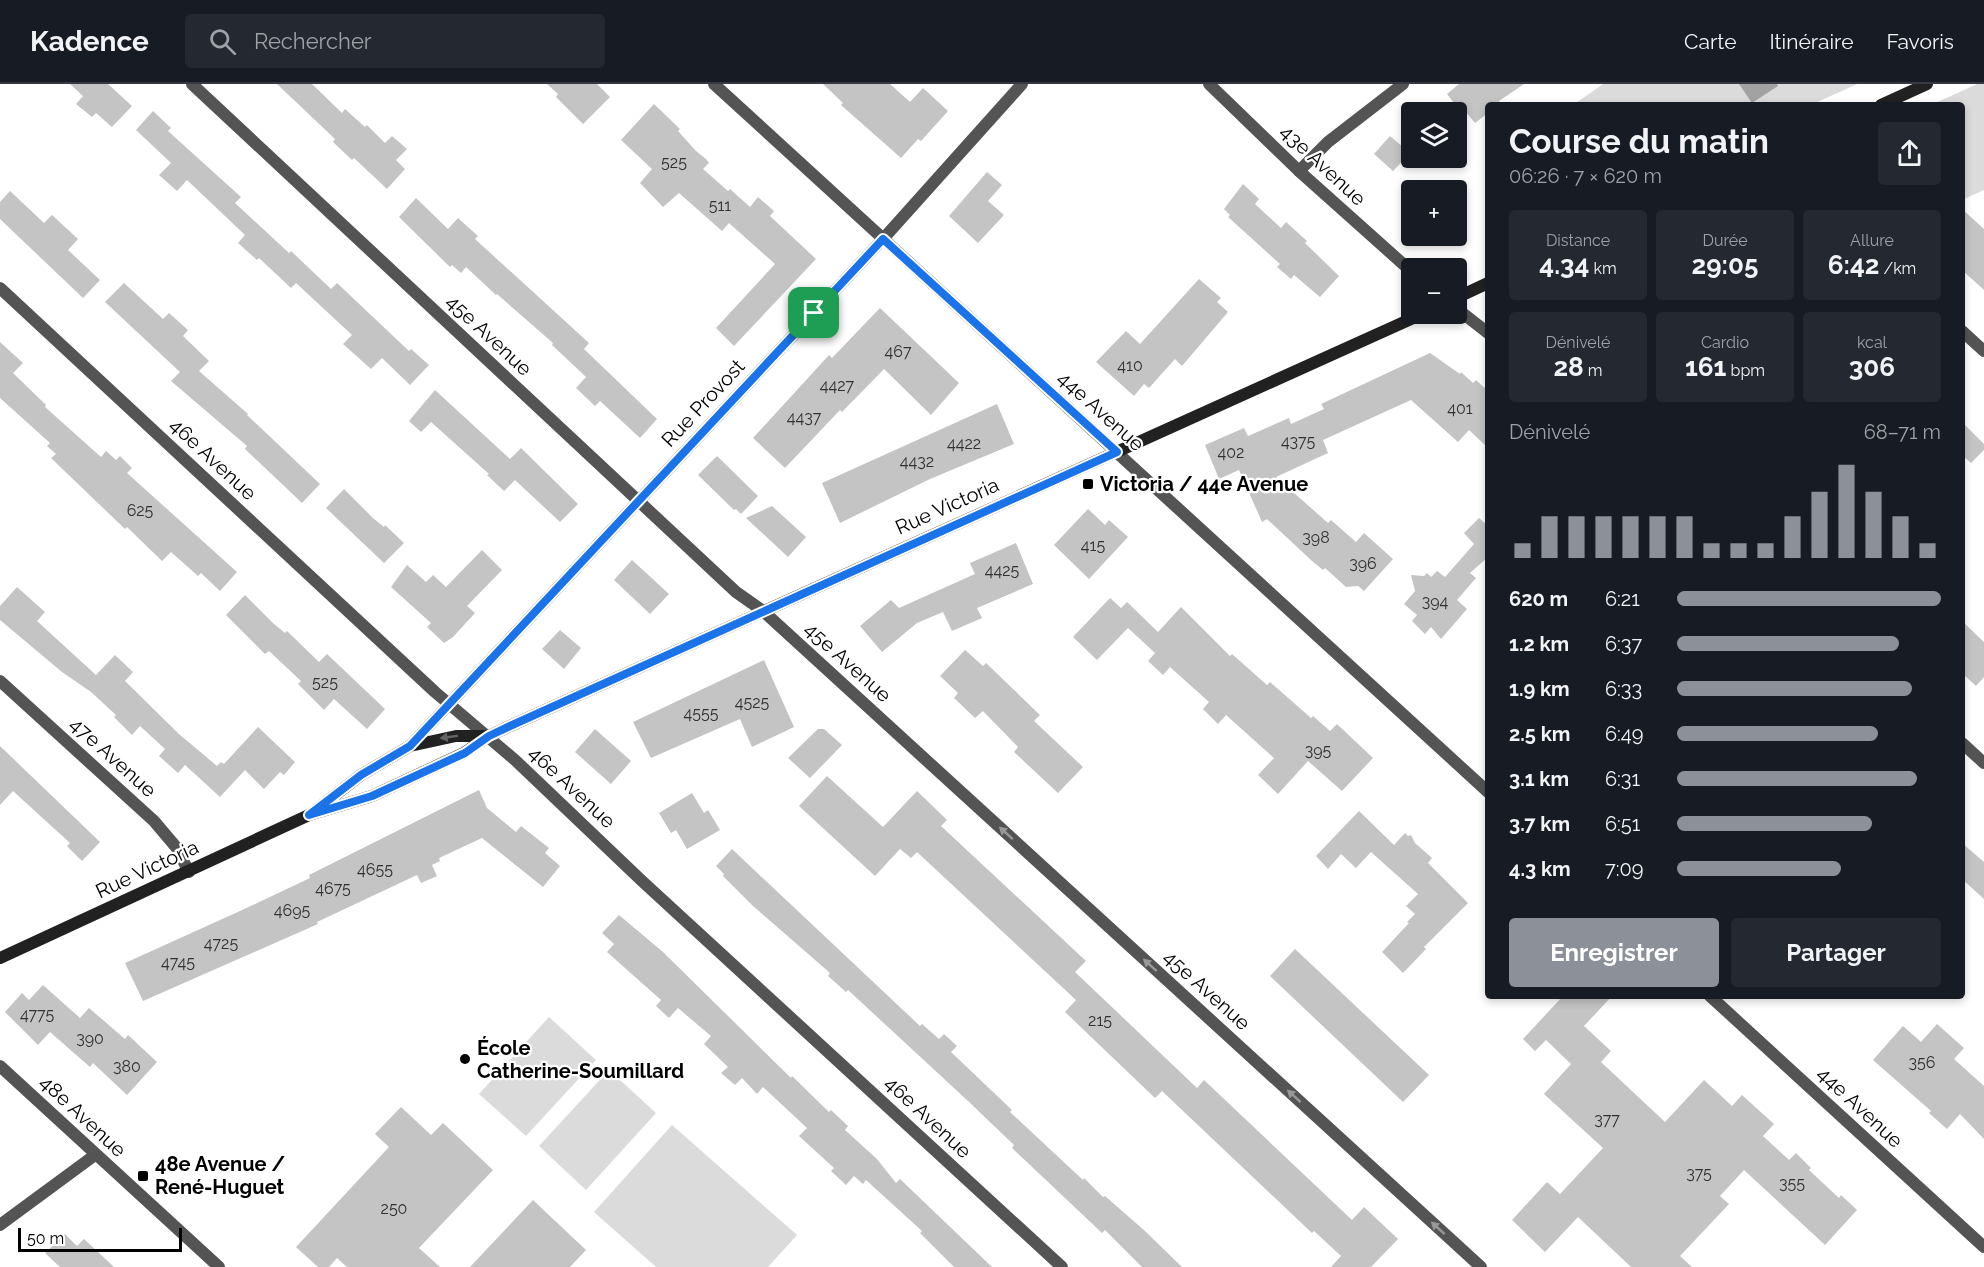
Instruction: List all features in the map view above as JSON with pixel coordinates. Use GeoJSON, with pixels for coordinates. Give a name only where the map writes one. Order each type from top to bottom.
{"type":"FeatureCollection","features":[{"type":"Feature","properties":{"kind":"main road"},"geometry":{"type":"LineString","coordinates":[[1888,102],[1927,84]]}},
{"type":"Feature","properties":{"kind":"main road"},"geometry":{"type":"LineString","coordinates":[[1467,293],[1485,284]]}},
{"type":"Feature","properties":{"kind":"main road","name":"Rue Victoria"},"geometry":{"type":"LineString","coordinates":[[0,958],[309,815],[372,796],[465,753],[489,736],[1401,324]]}},
{"type":"Feature","properties":{"kind":"main road","name":"Rue Victoria"},"geometry":{"type":"LineString","coordinates":[[309,815],[361,775],[410,746],[456,736],[489,736]]}},
{"type":"Feature","properties":{"kind":"street","name":"45e Avenue"},"geometry":{"type":"LineString","coordinates":[[192,84],[736,592],[763,611],[1481,1267]]}},
{"type":"Feature","properties":{"kind":"street","name":"44e Avenue"},"geometry":{"type":"LineString","coordinates":[[714,84],[1485,789]]}},
{"type":"Feature","properties":{"kind":"street","name":"Rue Provost"},"geometry":{"type":"LineString","coordinates":[[410,746],[883,239],[1022,84]]}},
{"type":"Feature","properties":{"kind":"street","name":"43e Avenue"},"geometry":{"type":"LineString","coordinates":[[1209,84],[1299,171],[1401,262]]}},
{"type":"Feature","properties":{"kind":"street"},"geometry":{"type":"LineString","coordinates":[[1299,171],[1328,142],[1403,84]]}},
{"type":"Feature","properties":{"kind":"street","name":"46e Avenue"},"geometry":{"type":"LineString","coordinates":[[0,288],[448,703],[489,736],[651,889],[1062,1267]]}},
{"type":"Feature","properties":{"kind":"street"},"geometry":{"type":"LineString","coordinates":[[1467,317],[1485,331]]}},
{"type":"Feature","properties":{"kind":"street"},"geometry":{"type":"LineString","coordinates":[[1965,334],[1984,351]]}},
{"type":"Feature","properties":{"kind":"street","name":"47e Avenue"},"geometry":{"type":"LineString","coordinates":[[0,681],[158,825],[176,847],[189,872]]}},
{"type":"Feature","properties":{"kind":"street"},"geometry":{"type":"LineString","coordinates":[[1965,746],[1984,763]]}},
{"type":"Feature","properties":{"kind":"street","name":"44e Avenue"},"geometry":{"type":"LineString","coordinates":[[1713,999],[1984,1247]]}},
{"type":"Feature","properties":{"kind":"street","name":"48e Avenue"},"geometry":{"type":"LineString","coordinates":[[0,1066],[219,1267]]}},
{"type":"Feature","properties":{"kind":"street"},"geometry":{"type":"LineString","coordinates":[[0,1226],[95,1155]]}},
{"type":"Feature","properties":{"kind":"shaded area"},"geometry":{"type":"Polygon","coordinates":[[[1603,84],[1857,84],[1818,102],[1577,102],[1603,84]]]}},
{"type":"Feature","properties":{"kind":"shaded area"},"geometry":{"type":"Polygon","coordinates":[[[1739,84],[1777,84],[1778,86],[1751,102],[1739,84]]]}},
{"type":"Feature","properties":{"kind":"shaded area"},"geometry":{"type":"Polygon","coordinates":[[[1977,84],[1984,84],[1984,190],[1965,199],[1965,102],[1938,102],[1977,84]]]}},
{"type":"Feature","properties":{"kind":"shaded area"},"geometry":{"type":"Polygon","coordinates":[[[549,1017],[596,1060],[526,1136],[479,1094],[549,1017]]]}},
{"type":"Feature","properties":{"kind":"shaded area"},"geometry":{"type":"Polygon","coordinates":[[[609,1070],[656,1113],[586,1190],[539,1146],[609,1070]]]}},
{"type":"Feature","properties":{"kind":"shaded area"},"geometry":{"type":"Polygon","coordinates":[[[672,1125],[797,1235],[768,1267],[656,1267],[594,1212],[672,1125]]]}},
{"type":"Feature","properties":{"kind":"building"},"geometry":{"type":"Polygon","coordinates":[[[70,84],[108,84],[132,106],[112,127],[96,113],[92,117],[76,104],[83,96],[70,84]]]}},
{"type":"Feature","properties":{"kind":"building"},"geometry":{"type":"Polygon","coordinates":[[[277,84],[312,84],[342,113],[345,109],[365,127],[367,125],[385,143],[392,136],[407,149],[396,160],[405,169],[387,189],[333,142],[335,139],[277,84]]]}},
{"type":"Feature","properties":{"kind":"building"},"geometry":{"type":"Polygon","coordinates":[[[547,84],[597,84],[610,97],[583,124],[556,97],[558,94],[547,84]]]}},
{"type":"Feature","properties":{"kind":"building"},"geometry":{"type":"Polygon","coordinates":[[[823,84],[890,84],[910,102],[923,88],[948,111],[921,141],[918,139],[901,158],[841,105],[843,103],[823,84]]]}},
{"type":"Feature","properties":{"kind":"building"},"geometry":{"type":"Polygon","coordinates":[[[1459,84],[1524,84],[1500,102],[1485,102],[1485,115],[1475,123],[1467,113],[1467,102],[1453,102],[1447,94],[1459,84]]]}},
{"type":"Feature","properties":{"kind":"building"},"geometry":{"type":"Polygon","coordinates":[[[654,104],[706,159],[709,163],[703,169],[750,207],[758,197],[774,211],[770,216],[816,259],[734,346],[716,328],[775,264],[729,223],[722,231],[679,193],[663,207],[640,183],[652,169],[621,140],[654,104]]]}},
{"type":"Feature","properties":{"kind":"building"},"geometry":{"type":"Polygon","coordinates":[[[153,111],[171,128],[168,131],[241,197],[235,203],[289,253],[291,251],[331,289],[337,283],[409,351],[411,349],[429,365],[410,385],[382,358],[371,369],[343,344],[352,335],[296,283],[291,288],[259,258],[257,260],[238,243],[245,235],[187,180],[177,191],[159,175],[171,163],[136,130],[153,111]]]}},
{"type":"Feature","properties":{"kind":"building"},"geometry":{"type":"Polygon","coordinates":[[[1390,136],[1401,145],[1401,163],[1393,171],[1374,154],[1390,136]]]}},
{"type":"Feature","properties":{"kind":"building"},"geometry":{"type":"Polygon","coordinates":[[[987,172],[1002,185],[988,201],[1004,215],[978,243],[949,216],[987,172]]]}},
{"type":"Feature","properties":{"kind":"building"},"geometry":{"type":"Polygon","coordinates":[[[1243,184],[1259,199],[1255,204],[1281,228],[1286,222],[1339,276],[1320,297],[1294,275],[1291,279],[1277,267],[1280,264],[1228,217],[1230,215],[1224,209],[1243,184]]]}},
{"type":"Feature","properties":{"kind":"building"},"geometry":{"type":"Polygon","coordinates":[[[10,191],[44,223],[52,215],[78,239],[68,250],[100,280],[83,298],[0,219],[0,202],[10,191]]]}},
{"type":"Feature","properties":{"kind":"building"},"geometry":{"type":"Polygon","coordinates":[[[416,198],[448,229],[458,218],[478,236],[475,239],[589,343],[584,349],[657,419],[640,438],[600,401],[595,406],[576,388],[586,377],[552,345],[553,343],[466,267],[461,273],[452,265],[450,267],[399,217],[416,198]]]}},
{"type":"Feature","properties":{"kind":"building"},"geometry":{"type":"Polygon","coordinates":[[[1965,212],[1984,229],[1984,290],[1965,273],[1965,212]]]}},
{"type":"Feature","properties":{"kind":"building"},"geometry":{"type":"Polygon","coordinates":[[[1199,279],[1221,298],[1217,302],[1228,312],[1182,366],[1175,359],[1149,388],[1144,384],[1134,396],[1096,362],[1126,331],[1140,344],[1199,279]]]}},
{"type":"Feature","properties":{"kind":"building"},"geometry":{"type":"Polygon","coordinates":[[[124,283],[163,319],[169,313],[188,330],[183,336],[209,361],[199,371],[248,414],[320,484],[302,503],[245,449],[247,446],[171,381],[180,372],[105,302],[124,283]]]}},
{"type":"Feature","properties":{"kind":"building"},"geometry":{"type":"Polygon","coordinates":[[[880,308],[959,383],[931,415],[884,369],[842,412],[840,410],[785,468],[753,438],[829,355],[832,358],[880,308]]]}},
{"type":"Feature","properties":{"kind":"building"},"geometry":{"type":"Polygon","coordinates":[[[0,342],[23,363],[13,373],[46,405],[45,407],[101,457],[106,451],[116,460],[120,456],[132,468],[127,473],[237,572],[220,591],[201,573],[198,576],[171,552],[162,561],[51,458],[56,454],[47,446],[50,443],[0,398],[0,342]]]}},
{"type":"Feature","properties":{"kind":"building"},"geometry":{"type":"Polygon","coordinates":[[[1430,353],[1460,374],[1461,372],[1473,383],[1476,380],[1485,388],[1485,445],[1469,430],[1458,442],[1411,400],[1323,440],[1328,453],[1276,477],[1328,523],[1331,520],[1356,542],[1364,533],[1393,559],[1364,591],[1358,586],[1346,587],[1325,568],[1323,570],[1312,561],[1267,519],[1262,522],[1239,470],[1219,479],[1205,445],[1244,428],[1248,436],[1289,418],[1291,424],[1324,409],[1321,404],[1430,353]]]}},
{"type":"Feature","properties":{"kind":"building"},"geometry":{"type":"Polygon","coordinates":[[[435,390],[510,459],[521,448],[578,504],[560,522],[515,480],[504,491],[487,475],[489,474],[431,422],[421,432],[409,421],[435,390]]]}},
{"type":"Feature","properties":{"kind":"building"},"geometry":{"type":"Polygon","coordinates":[[[997,404],[1014,444],[930,479],[840,523],[822,483],[997,404]]]}},
{"type":"Feature","properties":{"kind":"building"},"geometry":{"type":"Polygon","coordinates":[[[1965,425],[1984,444],[1984,450],[1971,463],[1965,458],[1965,425]]]}},
{"type":"Feature","properties":{"kind":"building"},"geometry":{"type":"Polygon","coordinates":[[[717,456],[758,496],[741,514],[698,475],[717,456]]]}},
{"type":"Feature","properties":{"kind":"building"},"geometry":{"type":"Polygon","coordinates":[[[344,489],[373,518],[384,527],[385,525],[404,543],[384,563],[326,508],[344,489]]]}},
{"type":"Feature","properties":{"kind":"building"},"geometry":{"type":"Polygon","coordinates":[[[772,506],[806,537],[788,557],[746,518],[772,506]]]}},
{"type":"Feature","properties":{"kind":"building"},"geometry":{"type":"Polygon","coordinates":[[[1088,509],[1105,525],[1109,520],[1128,537],[1089,579],[1054,545],[1088,509]]]}},
{"type":"Feature","properties":{"kind":"building"},"geometry":{"type":"Polygon","coordinates":[[[1479,518],[1485,523],[1485,560],[1470,573],[1476,578],[1457,600],[1467,609],[1441,639],[1431,627],[1425,634],[1412,621],[1417,615],[1404,604],[1415,591],[1411,575],[1424,576],[1427,573],[1431,577],[1437,571],[1445,577],[1474,544],[1464,533],[1479,518]]]}},
{"type":"Feature","properties":{"kind":"building"},"geometry":{"type":"Polygon","coordinates":[[[1016,543],[1033,584],[977,608],[982,618],[952,631],[943,612],[917,623],[882,652],[860,626],[891,600],[899,608],[975,574],[970,563],[1016,543]]]}},
{"type":"Feature","properties":{"kind":"building"},"geometry":{"type":"Polygon","coordinates":[[[482,550],[502,570],[467,606],[475,613],[453,637],[444,643],[427,627],[431,623],[391,587],[407,565],[426,582],[433,575],[446,587],[482,550]]]}},
{"type":"Feature","properties":{"kind":"building"},"geometry":{"type":"Polygon","coordinates":[[[632,560],[669,594],[650,614],[614,580],[632,560]]]}},
{"type":"Feature","properties":{"kind":"building"},"geometry":{"type":"Polygon","coordinates":[[[17,587],[45,612],[37,621],[96,675],[115,655],[133,672],[125,681],[179,734],[217,766],[221,762],[224,764],[258,727],[295,762],[284,775],[280,772],[264,789],[245,770],[220,797],[185,765],[178,773],[159,756],[165,749],[140,726],[132,735],[114,717],[116,715],[91,692],[62,672],[0,620],[0,606],[17,587]]]}},
{"type":"Feature","properties":{"kind":"building"},"geometry":{"type":"Polygon","coordinates":[[[245,595],[274,624],[285,633],[287,631],[319,662],[327,654],[385,709],[367,729],[334,699],[324,710],[298,684],[301,681],[269,651],[265,654],[226,615],[245,595]]]}},
{"type":"Feature","properties":{"kind":"building"},"geometry":{"type":"Polygon","coordinates":[[[1110,598],[1121,608],[1127,602],[1158,632],[1181,607],[1230,656],[1232,654],[1267,685],[1270,682],[1311,718],[1313,716],[1330,731],[1337,724],[1373,758],[1342,791],[1308,761],[1278,794],[1258,775],[1274,758],[1226,715],[1218,724],[1203,709],[1209,702],[1170,667],[1163,675],[1148,661],[1155,653],[1128,628],[1097,660],[1073,637],[1110,598]]]}},
{"type":"Feature","properties":{"kind":"building"},"geometry":{"type":"Polygon","coordinates":[[[1965,624],[1984,642],[1984,677],[1976,686],[1965,676],[1965,624]]]}},
{"type":"Feature","properties":{"kind":"building"},"geometry":{"type":"Polygon","coordinates":[[[560,630],[581,648],[564,669],[542,649],[560,630]]]}},
{"type":"Feature","properties":{"kind":"building"},"geometry":{"type":"Polygon","coordinates":[[[965,650],[983,666],[986,663],[1040,715],[1034,721],[1083,767],[1058,793],[1014,752],[1018,747],[983,711],[975,718],[954,698],[958,693],[940,676],[965,650]]]}},
{"type":"Feature","properties":{"kind":"building"},"geometry":{"type":"Polygon","coordinates":[[[764,660],[794,727],[752,747],[740,719],[651,758],[633,722],[764,660]]]}},
{"type":"Feature","properties":{"kind":"building"},"geometry":{"type":"Polygon","coordinates":[[[595,729],[631,761],[611,784],[575,752],[595,729]]]}},
{"type":"Feature","properties":{"kind":"building"},"geometry":{"type":"Polygon","coordinates":[[[818,729],[824,729],[842,745],[810,778],[788,758],[818,729]]]}},
{"type":"Feature","properties":{"kind":"building"},"geometry":{"type":"Polygon","coordinates":[[[0,746],[100,842],[82,861],[67,846],[70,843],[13,791],[0,805],[0,746]]]}},
{"type":"Feature","properties":{"kind":"building"},"geometry":{"type":"Polygon","coordinates":[[[827,776],[883,827],[917,791],[947,820],[941,826],[1086,961],[1075,972],[1197,1088],[1204,1080],[1352,1220],[1364,1207],[1398,1239],[1371,1267],[1331,1267],[1341,1256],[1314,1231],[1312,1233],[1162,1091],[1155,1098],[1065,1012],[1076,1000],[917,852],[911,858],[900,849],[875,876],[799,806],[827,776]]]}},
{"type":"Feature","properties":{"kind":"building"},"geometry":{"type":"Polygon","coordinates":[[[479,790],[487,808],[516,832],[521,826],[549,848],[545,853],[560,866],[543,887],[482,838],[439,858],[440,861],[432,865],[437,876],[421,883],[417,875],[317,922],[318,924],[143,1001],[125,963],[310,878],[309,875],[479,790]]]}},
{"type":"Feature","properties":{"kind":"building"},"geometry":{"type":"Polygon","coordinates":[[[692,793],[704,813],[708,810],[720,830],[687,849],[676,830],[671,833],[659,813],[692,793]]]}},
{"type":"Feature","properties":{"kind":"building"},"geometry":{"type":"Polygon","coordinates":[[[1359,811],[1394,845],[1405,833],[1408,836],[1411,835],[1415,843],[1432,858],[1428,863],[1468,903],[1424,947],[1426,949],[1403,973],[1382,952],[1415,914],[1406,906],[1418,894],[1371,852],[1356,868],[1341,854],[1328,869],[1316,856],[1359,811]]]}},
{"type":"Feature","properties":{"kind":"building"},"geometry":{"type":"Polygon","coordinates":[[[1965,846],[1984,862],[1984,899],[1965,882],[1965,846]]]}},
{"type":"Feature","properties":{"kind":"building"},"geometry":{"type":"Polygon","coordinates":[[[732,849],[920,1026],[922,1024],[939,1039],[944,1034],[957,1046],[951,1052],[1012,1110],[1010,1112],[1083,1180],[1084,1178],[1103,1197],[1105,1196],[1145,1231],[1182,1267],[1142,1267],[1105,1230],[1102,1233],[1012,1148],[1014,1145],[968,1101],[848,990],[846,992],[828,976],[830,973],[753,906],[723,876],[724,874],[716,866],[732,849]]]}},
{"type":"Feature","properties":{"kind":"building"},"geometry":{"type":"Polygon","coordinates":[[[619,915],[663,952],[791,1078],[792,1076],[829,1112],[831,1110],[848,1126],[845,1130],[877,1159],[896,1183],[900,1179],[992,1267],[954,1267],[920,1233],[922,1231],[866,1180],[863,1184],[854,1176],[846,1185],[831,1171],[834,1168],[799,1136],[807,1128],[763,1087],[757,1094],[742,1078],[735,1085],[721,1073],[728,1067],[704,1044],[711,1036],[678,1008],[669,1018],[656,1006],[661,1000],[607,952],[614,944],[602,933],[619,915]]]}},
{"type":"Feature","properties":{"kind":"building"},"geometry":{"type":"Polygon","coordinates":[[[1295,949],[1429,1075],[1403,1102],[1270,976],[1295,949]]]}},
{"type":"Feature","properties":{"kind":"building"},"geometry":{"type":"Polygon","coordinates":[[[43,985],[80,1018],[89,1008],[125,1039],[128,1035],[157,1062],[127,1095],[93,1063],[90,1067],[50,1032],[38,1045],[5,1012],[22,993],[29,1000],[43,985]]]}},
{"type":"Feature","properties":{"kind":"building"},"geometry":{"type":"Polygon","coordinates":[[[1560,999],[1609,999],[1584,1026],[1611,1051],[1601,1062],[1665,1122],[1704,1080],[1732,1106],[1742,1095],[1774,1124],[1763,1136],[1789,1160],[1796,1153],[1811,1168],[1809,1170],[1839,1198],[1841,1195],[1857,1210],[1825,1245],[1744,1170],[1720,1196],[1729,1204],[1680,1256],[1692,1267],[1631,1267],[1578,1217],[1545,1252],[1512,1220],[1547,1182],[1560,1194],[1603,1148],[1544,1094],[1571,1064],[1546,1040],[1535,1051],[1523,1039],[1560,999]]]}},
{"type":"Feature","properties":{"kind":"building"},"geometry":{"type":"Polygon","coordinates":[[[1937,1024],[1964,1048],[1954,1059],[1984,1086],[1984,1139],[1960,1114],[1947,1129],[1929,1113],[1931,1111],[1873,1060],[1903,1026],[1921,1042],[1937,1024]]]}},
{"type":"Feature","properties":{"kind":"building"},"geometry":{"type":"Polygon","coordinates":[[[401,1107],[431,1135],[443,1123],[493,1170],[419,1248],[440,1267],[347,1267],[337,1258],[329,1267],[318,1267],[296,1247],[389,1147],[375,1134],[401,1107]]]}},
{"type":"Feature","properties":{"kind":"building"},"geometry":{"type":"Polygon","coordinates":[[[533,1200],[586,1250],[570,1267],[470,1267],[533,1200]]]}},
{"type":"Feature","properties":{"kind":"building"},"geometry":{"type":"Polygon","coordinates":[[[65,1234],[77,1246],[84,1239],[114,1267],[60,1267],[45,1253],[65,1234]]]}},
{"type":"Feature","properties":{"kind":"place","name":"Victoria / 44e Avenue"},"geometry":{"type":"Point","coordinates":[1088,484]}},
{"type":"Feature","properties":{"kind":"place","name":"École Catherine-Soumillard"},"geometry":{"type":"Point","coordinates":[465,1059]}},
{"type":"Feature","properties":{"kind":"place","name":"48e Avenue / René-Huguet"},"geometry":{"type":"Point","coordinates":[143,1176]}},
{"type":"Feature","properties":{"kind":"route"},"geometry":{"type":"LineString","coordinates":[[883,239],[1117,452],[510,726],[489,736],[465,753],[372,796],[309,815],[361,775],[410,746],[814,313],[883,239]]}}]}
